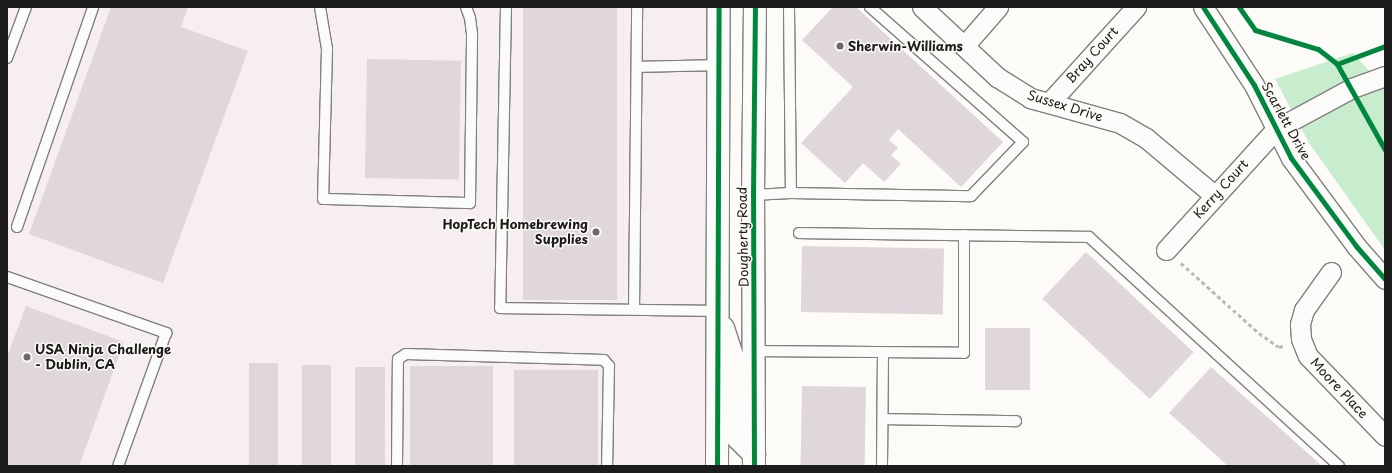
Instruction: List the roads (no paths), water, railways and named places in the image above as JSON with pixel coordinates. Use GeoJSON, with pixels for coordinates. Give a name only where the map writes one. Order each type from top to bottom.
{"type":"FeatureCollection","features":[{"type":"Feature","properties":{"kind":"main road","name":"Dougherty Road"},"geometry":{"type":"LineString","coordinates":[[717,466],[719,7]]}},
{"type":"Feature","properties":{"kind":"main road","name":"Dougherty Road"},"geometry":{"type":"LineString","coordinates":[[754,460],[755,351],[753,195],[755,7]]}},
{"type":"Feature","properties":{"kind":"main road"},"geometry":{"type":"LineString","coordinates":[[717,311],[734,358],[733,433],[754,460]]}},
{"type":"Feature","properties":{"kind":"street","name":"Sussex Drive"},"geometry":{"type":"LineString","coordinates":[[922,7],[997,77],[1030,98],[1120,123],[1146,138],[1215,196]]}},
{"type":"Feature","properties":{"kind":"street"},"geometry":{"type":"LineString","coordinates":[[964,46],[998,7]]}},
{"type":"Feature","properties":{"kind":"street","name":"Bray Court"},"geometry":{"type":"LineString","coordinates":[[1049,103],[1136,7]]}},
{"type":"Feature","properties":{"kind":"street","name":"Scarlett Drive"},"geometry":{"type":"LineString","coordinates":[[1203,7],[1254,85],[1291,158],[1356,246],[1385,279]]}},
{"type":"Feature","properties":{"kind":"street","name":"Kerry Court"},"geometry":{"type":"LineString","coordinates":[[1166,250],[1276,129],[1352,88],[1385,76]]}},
{"type":"Feature","properties":{"kind":"street","name":"Moore Place"},"geometry":{"type":"LineString","coordinates":[[1331,272],[1304,310],[1300,324],[1302,342],[1308,356],[1322,372],[1385,436]]}},
{"type":"Feature","properties":{"kind":"lane"},"geometry":{"type":"LineString","coordinates":[[7,58],[26,7]]}},
{"type":"Feature","properties":{"kind":"lane"},"geometry":{"type":"LineString","coordinates":[[17,227],[93,7]]}},
{"type":"Feature","properties":{"kind":"lane"},"geometry":{"type":"LineString","coordinates":[[320,7],[327,48],[323,199],[470,203],[472,34],[470,18],[466,7]]}},
{"type":"Feature","properties":{"kind":"lane"},"geometry":{"type":"LineString","coordinates":[[506,7],[500,308],[717,311]]}},
{"type":"Feature","properties":{"kind":"lane"},"geometry":{"type":"LineString","coordinates":[[634,309],[637,7]]}},
{"type":"Feature","properties":{"kind":"lane"},"geometry":{"type":"LineString","coordinates":[[789,7],[791,193]]}},
{"type":"Feature","properties":{"kind":"lane"},"geometry":{"type":"LineString","coordinates":[[753,195],[791,193],[972,196],[1023,142],[870,7]]}},
{"type":"Feature","properties":{"kind":"lane"},"geometry":{"type":"LineString","coordinates":[[637,67],[718,65]]}},
{"type":"Feature","properties":{"kind":"lane"},"geometry":{"type":"LineString","coordinates":[[799,233],[1089,237],[1339,466]]}},
{"type":"Feature","properties":{"kind":"lane"},"geometry":{"type":"LineString","coordinates":[[755,351],[964,353],[964,235]]}},
{"type":"Feature","properties":{"kind":"lane"},"geometry":{"type":"LineString","coordinates":[[7,278],[166,333],[118,466]]}},
{"type":"Feature","properties":{"kind":"lane"},"geometry":{"type":"LineString","coordinates":[[882,353],[882,466]]}},
{"type":"Feature","properties":{"kind":"lane"},"geometry":{"type":"LineString","coordinates":[[397,466],[398,359],[406,354],[604,360],[609,366],[607,466]]}},
{"type":"Feature","properties":{"kind":"lane"},"geometry":{"type":"LineString","coordinates":[[882,419],[1016,421]]}},
{"type":"Feature","properties":{"kind":"place","name":"Sherwin-Williams"},"geometry":{"type":"Point","coordinates":[840,46]}},
{"type":"Feature","properties":{"kind":"place","name":"HopTech Homebrewing Supplies"},"geometry":{"type":"Point","coordinates":[596,232]}},
{"type":"Feature","properties":{"kind":"place","name":"USA Ninja Challenge - Dublin, CA"},"geometry":{"type":"Point","coordinates":[27,357]}}]}
